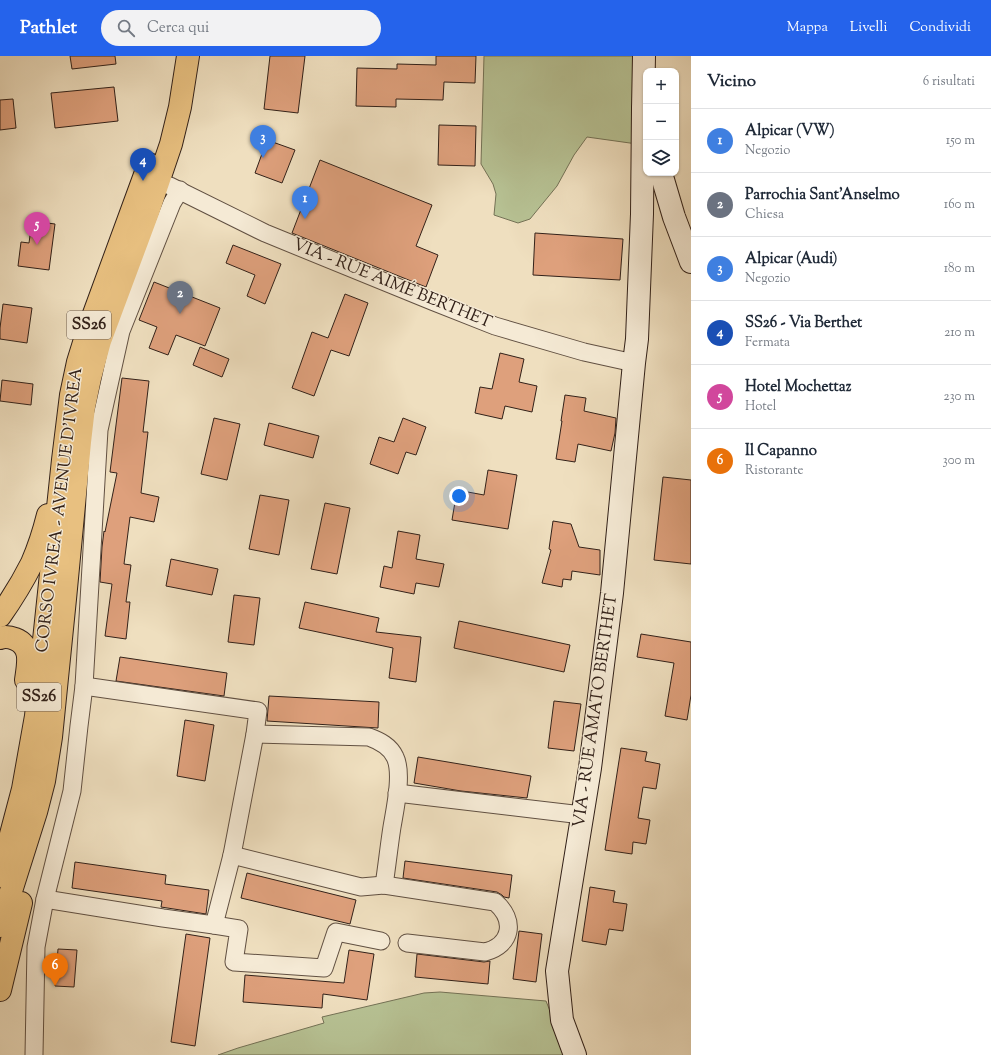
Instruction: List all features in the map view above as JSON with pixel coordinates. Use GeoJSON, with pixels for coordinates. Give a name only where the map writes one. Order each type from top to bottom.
{"type":"FeatureCollection","features":[{"type":"Feature","properties":{"kind":"main road","name":"CORSO IVREA - AVENUE D'IVREA"},"geometry":{"type":"LineString","coordinates":[[2,866],[24,789],[36,716],[63,460],[71,395],[78,362],[87,333],[157,140],[174,56]]}},
{"type":"Feature","properties":{"kind":"main road"},"geometry":{"type":"LineString","coordinates":[[0,926],[36,812],[44,781],[51,737],[84,406],[90,378],[100,341],[144,224],[171,144],[180,107],[188,56]]}},
{"type":"Feature","properties":{"kind":"main road"},"geometry":{"type":"LineString","coordinates":[[0,616],[12,599],[32,563],[43,532],[63,460]]}},
{"type":"Feature","properties":{"kind":"main road"},"geometry":{"type":"LineString","coordinates":[[0,638],[8,637],[19,640],[27,648],[28,654],[7,837],[2,866]]}},
{"type":"Feature","properties":{"kind":"main road"},"geometry":{"type":"LineString","coordinates":[[0,990],[27,874],[36,812]]}},
{"type":"Feature","properties":{"kind":"street","name":"VIA - RUE AMATO BERTHET"},"geometry":{"type":"LineString","coordinates":[[644,56],[645,104]]}},
{"type":"Feature","properties":{"kind":"street","name":"VIA - RUE AMATO BERTHET"},"geometry":{"type":"LineString","coordinates":[[575,1055],[562,1020],[557,971],[590,768],[612,593],[637,340],[644,140]]}},
{"type":"Feature","properties":{"kind":"street"},"geometry":{"type":"LineString","coordinates":[[663,176],[674,217],[691,262]]}},
{"type":"Feature","properties":{"kind":"street","name":"VIA - RUE AIMÉ BERTHET"},"geometry":{"type":"LineString","coordinates":[[159,182],[180,190],[265,233],[495,326],[584,352],[634,363]]}},
{"type":"Feature","properties":{"kind":"street"},"geometry":{"type":"LineString","coordinates":[[34,1055],[36,947],[45,899],[72,791],[78,726],[84,686],[99,430],[121,331],[172,203],[180,190]]}},
{"type":"Feature","properties":{"kind":"street"},"geometry":{"type":"LineString","coordinates":[[84,686],[258,711],[232,855],[214,925]]}},
{"type":"Feature","properties":{"kind":"street"},"geometry":{"type":"LineString","coordinates":[[255,734],[369,737],[380,741],[389,747],[395,756],[399,767],[397,793],[384,885]]}},
{"type":"Feature","properties":{"kind":"street"},"geometry":{"type":"LineString","coordinates":[[397,793],[582,815]]}},
{"type":"Feature","properties":{"kind":"street"},"geometry":{"type":"LineString","coordinates":[[232,855],[361,887],[384,885],[495,902],[506,914],[508,931],[500,945],[493,950],[485,952],[407,943]]}},
{"type":"Feature","properties":{"kind":"street"},"geometry":{"type":"LineString","coordinates":[[45,899],[239,929],[234,962],[324,968],[336,932],[381,941]]}},
{"type":"Feature","properties":{"kind":"green space"},"geometry":{"type":"Polygon","coordinates":[[[484,56],[639,56],[637,144],[587,137],[574,155],[557,186],[530,219],[518,223],[494,215],[496,194],[493,184],[481,164],[484,56]]]}},
{"type":"Feature","properties":{"kind":"green space"},"geometry":{"type":"Polygon","coordinates":[[[440,992],[546,1001],[563,1055],[218,1055],[324,1023],[322,1017],[424,993],[440,992]]]}},
{"type":"Feature","properties":{"kind":"building"},"geometry":{"type":"Polygon","coordinates":[[[70,56],[115,56],[116,64],[72,69],[70,56]]]}},
{"type":"Feature","properties":{"kind":"building"},"geometry":{"type":"Polygon","coordinates":[[[270,56],[305,56],[298,113],[264,109],[270,56]]]}},
{"type":"Feature","properties":{"kind":"building"},"geometry":{"type":"Polygon","coordinates":[[[436,56],[476,56],[475,83],[444,82],[443,100],[396,99],[396,107],[356,106],[357,68],[397,69],[397,64],[436,65],[436,56]]]}},
{"type":"Feature","properties":{"kind":"building"},"geometry":{"type":"Polygon","coordinates":[[[114,87],[118,121],[55,128],[51,93],[114,87]]]}},
{"type":"Feature","properties":{"kind":"building"},"geometry":{"type":"Polygon","coordinates":[[[13,99],[16,128],[0,130],[0,100],[13,99]]]}},
{"type":"Feature","properties":{"kind":"building"},"geometry":{"type":"Polygon","coordinates":[[[439,125],[476,126],[475,166],[438,165],[439,125]]]}},
{"type":"Feature","properties":{"kind":"building"},"geometry":{"type":"Polygon","coordinates":[[[267,140],[295,150],[282,183],[255,173],[267,140]]]}},
{"type":"Feature","properties":{"kind":"building"},"geometry":{"type":"Polygon","coordinates":[[[320,160],[432,205],[416,246],[438,255],[426,287],[292,233],[320,160]]]}},
{"type":"Feature","properties":{"kind":"building"},"geometry":{"type":"Polygon","coordinates":[[[32,221],[55,224],[49,270],[18,266],[21,242],[29,243],[32,221]]]}},
{"type":"Feature","properties":{"kind":"building"},"geometry":{"type":"Polygon","coordinates":[[[535,233],[623,239],[620,280],[533,275],[535,233]]]}},
{"type":"Feature","properties":{"kind":"building"},"geometry":{"type":"Polygon","coordinates":[[[233,245],[281,264],[265,304],[247,296],[255,275],[226,263],[233,245]]]}},
{"type":"Feature","properties":{"kind":"building"},"geometry":{"type":"Polygon","coordinates":[[[154,282],[220,308],[205,346],[176,335],[168,355],[149,348],[157,327],[139,320],[154,282]]]}},
{"type":"Feature","properties":{"kind":"building"},"geometry":{"type":"Polygon","coordinates":[[[345,294],[368,303],[349,356],[331,350],[314,396],[292,388],[312,332],[328,338],[345,294]]]}},
{"type":"Feature","properties":{"kind":"building"},"geometry":{"type":"Polygon","coordinates":[[[3,304],[32,308],[27,343],[0,339],[3,304]]]}},
{"type":"Feature","properties":{"kind":"building"},"geometry":{"type":"Polygon","coordinates":[[[200,347],[229,359],[222,377],[193,365],[200,347]]]}},
{"type":"Feature","properties":{"kind":"building"},"geometry":{"type":"Polygon","coordinates":[[[500,353],[524,359],[519,382],[537,386],[532,412],[505,406],[502,419],[475,413],[480,387],[492,389],[500,353]]]}},
{"type":"Feature","properties":{"kind":"building"},"geometry":{"type":"Polygon","coordinates":[[[122,378],[149,381],[143,432],[148,432],[141,493],[159,497],[154,522],[130,517],[124,564],[131,565],[126,602],[130,602],[126,639],[105,636],[112,584],[100,582],[104,531],[105,532],[117,473],[110,472],[122,378]]]}},
{"type":"Feature","properties":{"kind":"building"},"geometry":{"type":"Polygon","coordinates":[[[2,380],[33,384],[31,405],[0,401],[2,380]]]}},
{"type":"Feature","properties":{"kind":"building"},"geometry":{"type":"Polygon","coordinates":[[[565,395],[586,398],[584,411],[616,418],[615,433],[611,451],[578,444],[575,462],[556,459],[565,395]]]}},
{"type":"Feature","properties":{"kind":"building"},"geometry":{"type":"Polygon","coordinates":[[[214,418],[240,424],[227,480],[201,474],[214,418]]]}},
{"type":"Feature","properties":{"kind":"building"},"geometry":{"type":"Polygon","coordinates":[[[403,418],[426,427],[416,455],[406,452],[398,474],[370,464],[379,437],[394,442],[403,418]]]}},
{"type":"Feature","properties":{"kind":"building"},"geometry":{"type":"Polygon","coordinates":[[[269,423],[319,436],[313,458],[264,445],[269,423]]]}},
{"type":"Feature","properties":{"kind":"building"},"geometry":{"type":"Polygon","coordinates":[[[488,470],[517,475],[508,529],[452,520],[457,490],[484,495],[488,470]]]}},
{"type":"Feature","properties":{"kind":"building"},"geometry":{"type":"Polygon","coordinates":[[[663,477],[691,480],[691,564],[654,560],[663,477]]]}},
{"type":"Feature","properties":{"kind":"building"},"geometry":{"type":"Polygon","coordinates":[[[260,495],[289,500],[279,555],[249,549],[260,495]]]}},
{"type":"Feature","properties":{"kind":"building"},"geometry":{"type":"Polygon","coordinates":[[[325,503],[350,508],[337,574],[311,569],[325,503]]]}},
{"type":"Feature","properties":{"kind":"building"},"geometry":{"type":"Polygon","coordinates":[[[553,521],[571,524],[579,547],[600,550],[600,575],[572,571],[571,580],[563,579],[562,587],[542,583],[551,550],[549,549],[553,521]]]}},
{"type":"Feature","properties":{"kind":"building"},"geometry":{"type":"Polygon","coordinates":[[[398,531],[420,535],[416,559],[444,564],[439,587],[416,583],[414,594],[380,587],[384,566],[392,568],[398,531]]]}},
{"type":"Feature","properties":{"kind":"building"},"geometry":{"type":"Polygon","coordinates":[[[171,559],[218,569],[212,595],[166,586],[171,559]]]}},
{"type":"Feature","properties":{"kind":"building"},"geometry":{"type":"Polygon","coordinates":[[[234,595],[260,598],[254,645],[228,642],[234,595]]]}},
{"type":"Feature","properties":{"kind":"building"},"geometry":{"type":"Polygon","coordinates":[[[305,602],[379,618],[376,632],[421,637],[416,682],[389,678],[393,648],[299,628],[305,602]]]}},
{"type":"Feature","properties":{"kind":"building"},"geometry":{"type":"Polygon","coordinates":[[[459,621],[570,645],[564,672],[454,648],[459,621]]]}},
{"type":"Feature","properties":{"kind":"building"},"geometry":{"type":"Polygon","coordinates":[[[641,634],[691,642],[691,695],[687,720],[665,716],[674,663],[637,657],[641,634]]]}},
{"type":"Feature","properties":{"kind":"building"},"geometry":{"type":"Polygon","coordinates":[[[120,657],[227,673],[224,696],[116,681],[120,657]]]}},
{"type":"Feature","properties":{"kind":"building"},"geometry":{"type":"Polygon","coordinates":[[[269,696],[379,702],[378,728],[267,721],[269,696]]]}},
{"type":"Feature","properties":{"kind":"building"},"geometry":{"type":"Polygon","coordinates":[[[554,701],[581,704],[574,751],[548,748],[554,701]]]}},
{"type":"Feature","properties":{"kind":"building"},"geometry":{"type":"Polygon","coordinates":[[[185,720],[214,725],[205,781],[177,776],[185,720]]]}},
{"type":"Feature","properties":{"kind":"building"},"geometry":{"type":"Polygon","coordinates":[[[621,748],[647,752],[645,761],[660,764],[656,789],[643,787],[638,818],[650,820],[646,844],[633,842],[632,854],[605,850],[621,748]]]}},
{"type":"Feature","properties":{"kind":"building"},"geometry":{"type":"Polygon","coordinates":[[[418,757],[531,776],[527,798],[461,791],[414,783],[418,757]]]}},
{"type":"Feature","properties":{"kind":"building"},"geometry":{"type":"Polygon","coordinates":[[[405,861],[512,875],[509,898],[504,897],[497,892],[403,878],[405,861]]]}},
{"type":"Feature","properties":{"kind":"building"},"geometry":{"type":"Polygon","coordinates":[[[75,862],[166,875],[165,884],[209,890],[206,914],[161,907],[162,901],[72,888],[75,862]]]}},
{"type":"Feature","properties":{"kind":"building"},"geometry":{"type":"Polygon","coordinates":[[[247,873],[356,900],[350,924],[241,898],[247,873]]]}},
{"type":"Feature","properties":{"kind":"building"},"geometry":{"type":"Polygon","coordinates":[[[590,887],[615,891],[613,902],[627,904],[623,931],[609,929],[606,945],[582,941],[590,887]]]}},
{"type":"Feature","properties":{"kind":"building"},"geometry":{"type":"Polygon","coordinates":[[[519,931],[542,934],[536,982],[513,979],[519,931]]]}},
{"type":"Feature","properties":{"kind":"building"},"geometry":{"type":"Polygon","coordinates":[[[186,934],[210,938],[195,1046],[171,1042],[186,934]]]}},
{"type":"Feature","properties":{"kind":"building"},"geometry":{"type":"Polygon","coordinates":[[[58,949],[77,950],[74,987],[55,986],[58,949]]]}},
{"type":"Feature","properties":{"kind":"building"},"geometry":{"type":"Polygon","coordinates":[[[349,950],[374,954],[367,1000],[323,994],[322,1008],[243,1002],[245,975],[344,983],[349,950]]]}},
{"type":"Feature","properties":{"kind":"building"},"geometry":{"type":"Polygon","coordinates":[[[417,954],[484,962],[490,961],[488,984],[415,977],[417,954]]]}},
{"type":"Feature","properties":{"kind":"place","name":"Alpicar (Audi)"},"geometry":{"type":"Point","coordinates":[263,158]}},
{"type":"Feature","properties":{"kind":"place","name":"SS26 - Via Berthet"},"geometry":{"type":"Point","coordinates":[143,181]}},
{"type":"Feature","properties":{"kind":"place","name":"Alpicar (VW)"},"geometry":{"type":"Point","coordinates":[305,219]}},
{"type":"Feature","properties":{"kind":"place","name":"Hotel Mochettaz"},"geometry":{"type":"Point","coordinates":[37,245]}},
{"type":"Feature","properties":{"kind":"place","name":"Parrochia Sant’Anselmo"},"geometry":{"type":"Point","coordinates":[180,314]}},
{"type":"Feature","properties":{"kind":"place","name":"Il Capanno"},"geometry":{"type":"Point","coordinates":[55,986]}}]}
